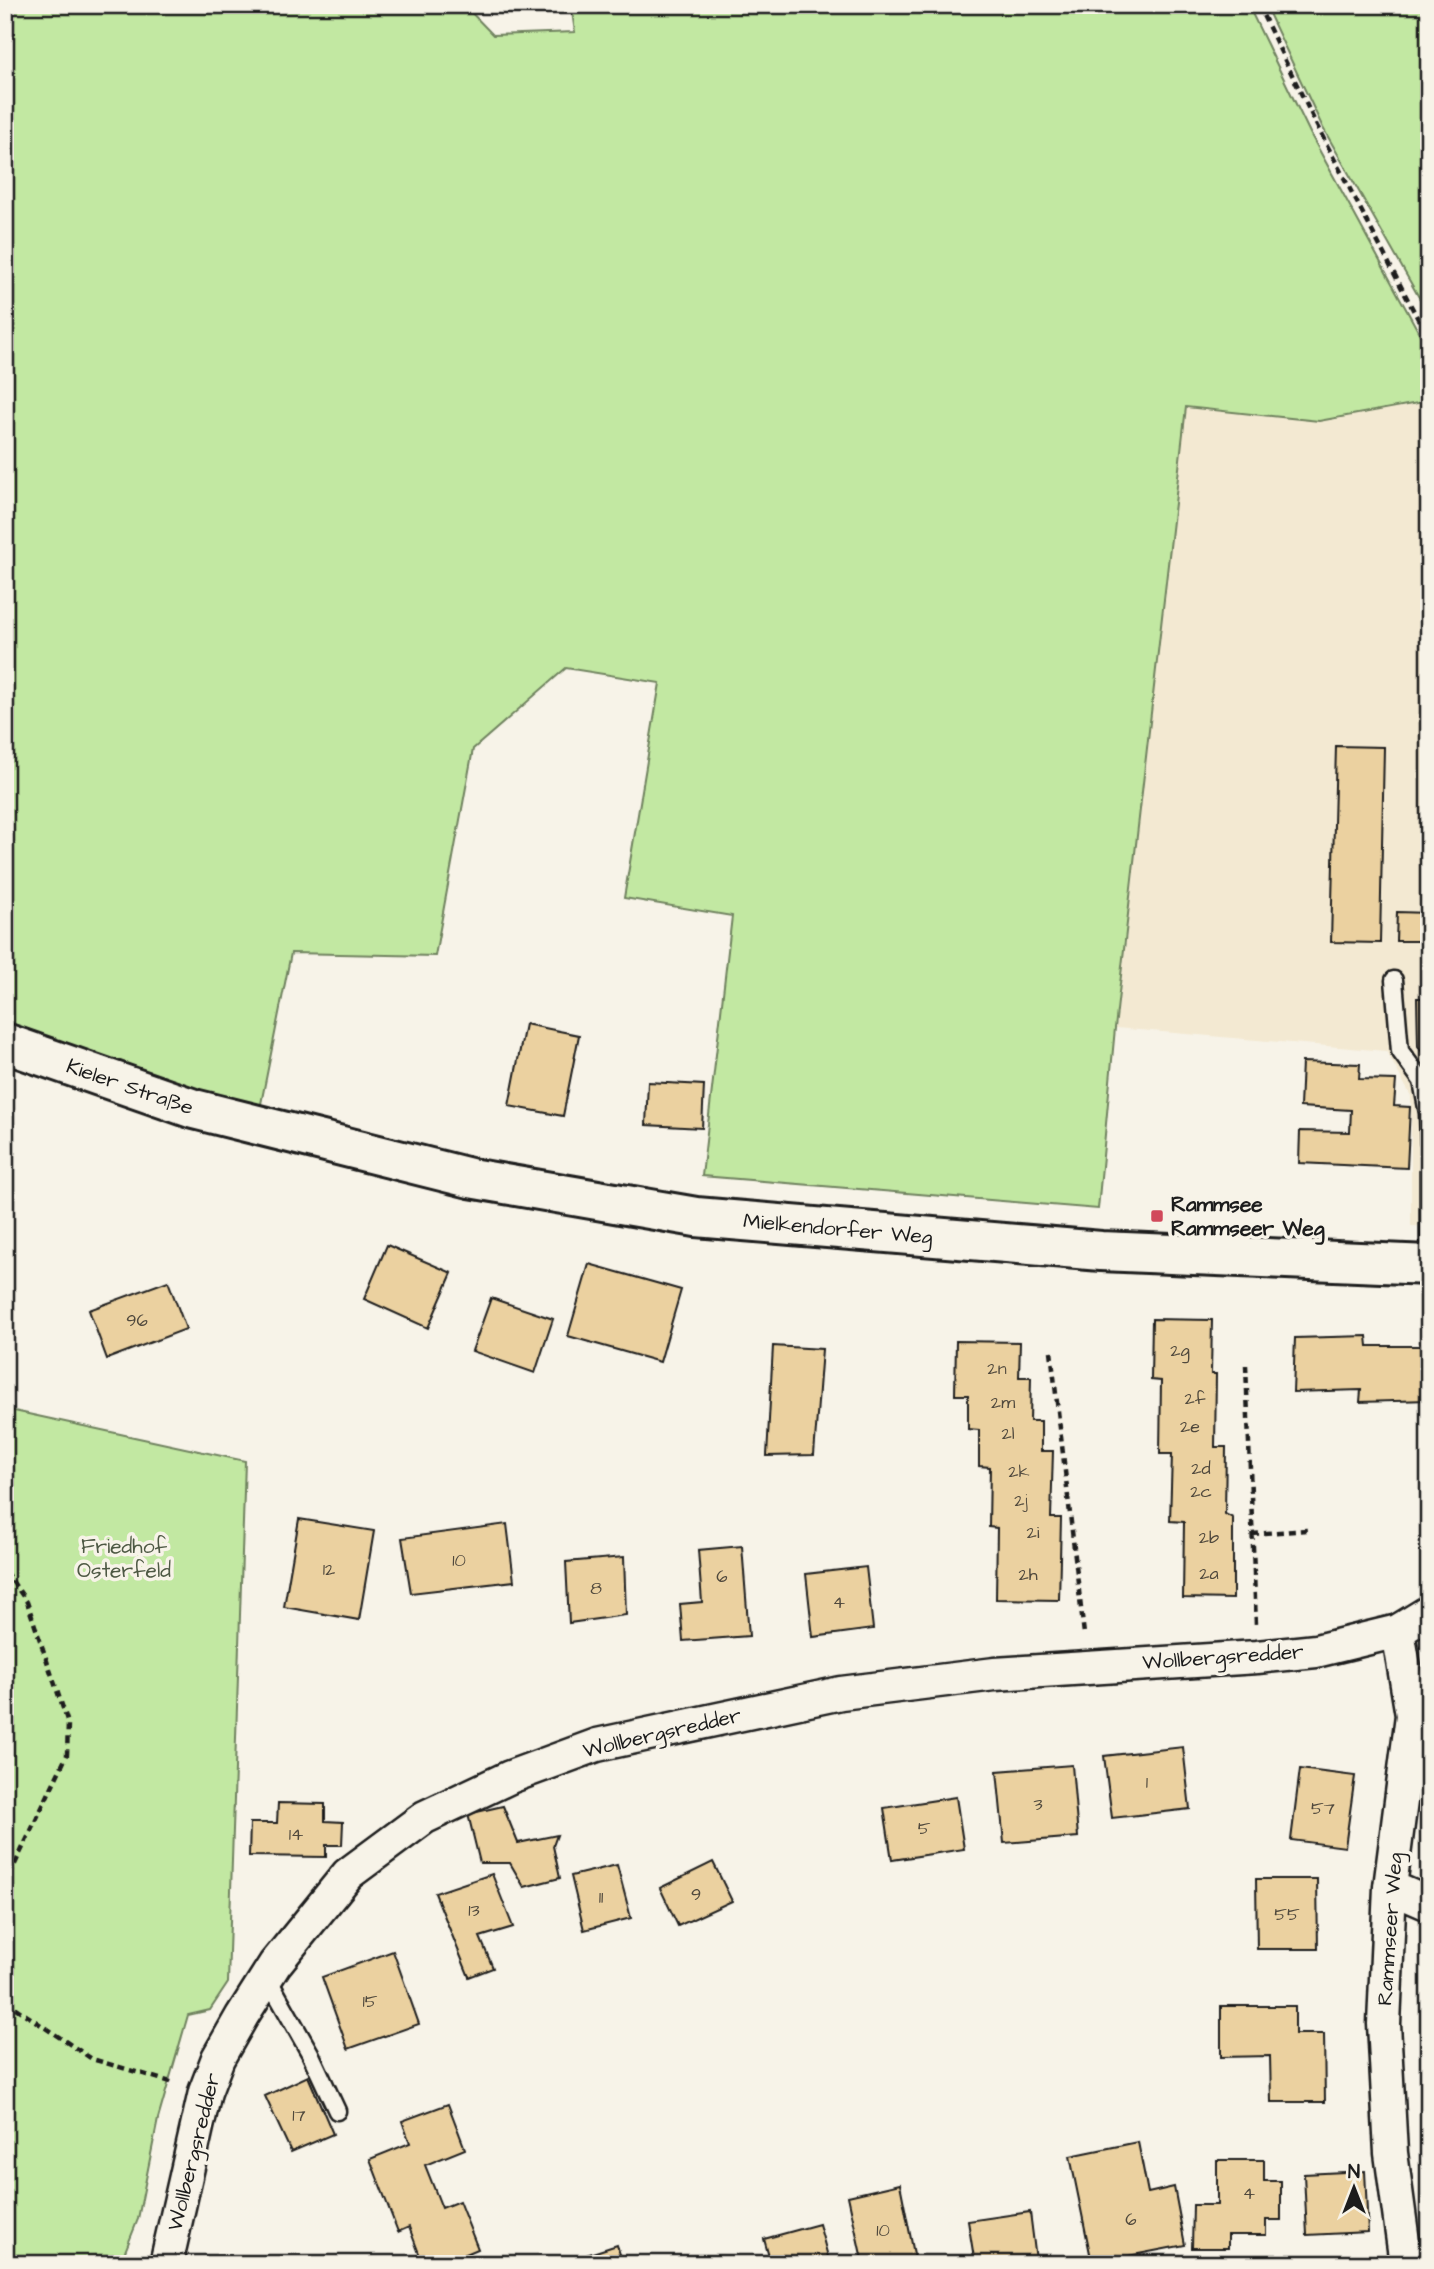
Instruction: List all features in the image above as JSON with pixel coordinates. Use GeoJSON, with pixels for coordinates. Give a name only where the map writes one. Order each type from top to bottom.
{"type":"FeatureCollection","features":[{"type":"Feature","properties":{"kind":"street","name":"Kieler Straße"},"geometry":{"type":"LineString","coordinates":[[5,1043],[194,1109],[257,1124]]}},
{"type":"Feature","properties":{"kind":"street","name":"Mielkendorfer Weg"},"geometry":{"type":"LineString","coordinates":[[257,1124],[470,1178],[696,1217],[1101,1251],[1429,1265]]}},
{"type":"Feature","properties":{"kind":"street"},"geometry":{"type":"LineString","coordinates":[[1398,1630],[1429,1612]]}},
{"type":"Feature","properties":{"kind":"street","name":"Wollbergsredder"},"geometry":{"type":"LineString","coordinates":[[166,2264],[205,2091],[218,2058],[267,1977],[348,1874],[425,1817],[510,1777],[597,1745],[841,1693],[995,1674],[1316,1651],[1398,1630]]}},
{"type":"Feature","properties":{"kind":"street","name":"Rammseer Weg"},"geometry":{"type":"LineString","coordinates":[[1398,1630],[1412,1715],[1390,1887],[1384,2024],[1391,2153],[1406,2264]]}},
{"type":"Feature","properties":{"kind":"street"},"geometry":{"type":"LineString","coordinates":[[1390,1887],[1429,1904]]}},
{"type":"Feature","properties":{"kind":"lane"},"geometry":{"type":"LineString","coordinates":[[1395,980],[1400,1051],[1422,1081],[1428,1113],[1429,1144]]}},
{"type":"Feature","properties":{"kind":"lane"},"geometry":{"type":"LineString","coordinates":[[1429,1171],[1429,1247]]}},
{"type":"Feature","properties":{"kind":"lane"},"geometry":{"type":"LineString","coordinates":[[267,1977],[310,2053],[337,2111]]}},
{"type":"Feature","properties":{"kind":"path"},"geometry":{"type":"LineString","coordinates":[[1258,5],[1317,126],[1429,340]]}},
{"type":"Feature","properties":{"kind":"path"},"geometry":{"type":"LineString","coordinates":[[1051,1351],[1087,1667]]}},
{"type":"Feature","properties":{"kind":"path"},"geometry":{"type":"LineString","coordinates":[[1246,1365],[1257,1657]]}},
{"type":"Feature","properties":{"kind":"path"},"geometry":{"type":"LineString","coordinates":[[1252,1534],[1307,1530]]}},
{"type":"Feature","properties":{"kind":"path"},"geometry":{"type":"LineString","coordinates":[[5,1571],[27,1602],[68,1723],[66,1755],[5,1885]]}},
{"type":"Feature","properties":{"kind":"path"},"geometry":{"type":"LineString","coordinates":[[5,2001],[92,2059],[205,2091]]}},
{"type":"Feature","properties":{"kind":"shaded area"},"geometry":{"type":"Polygon","coordinates":[[[1429,401],[1429,1227],[1411,1226],[1411,1096],[1386,1051],[1116,1028],[1186,407],[1319,421],[1429,401]]]}},
{"type":"Feature","properties":{"kind":"green space"},"geometry":{"type":"Polygon","coordinates":[[[5,5],[464,5],[493,35],[575,32],[571,5],[1248,5],[1311,135],[1429,351],[1429,401],[1319,421],[1186,407],[1115,1028],[1098,1209],[702,1176],[732,916],[624,898],[660,683],[566,668],[473,749],[435,956],[291,953],[257,1124],[5,1043],[5,5]]]}},
{"type":"Feature","properties":{"kind":"green space"},"geometry":{"type":"Polygon","coordinates":[[[1265,5],[1429,5],[1429,315],[1323,128],[1265,5]]]}},
{"type":"Feature","properties":{"kind":"green space","name":"Friedhof Osterfeld"},"geometry":{"type":"Polygon","coordinates":[[[5,1409],[245,1461],[228,1983],[210,2010],[188,2015],[158,2119],[138,2219],[120,2264],[5,2264],[5,1409]]]}},
{"type":"Feature","properties":{"kind":"building"},"geometry":{"type":"Polygon","coordinates":[[[1336,746],[1384,747],[1380,943],[1331,942],[1336,746]]]}},
{"type":"Feature","properties":{"kind":"building"},"geometry":{"type":"Polygon","coordinates":[[[1397,912],[1429,913],[1429,941],[1396,941],[1397,912]]]}},
{"type":"Feature","properties":{"kind":"building"},"geometry":{"type":"Polygon","coordinates":[[[1417,998],[1429,998],[1429,1063],[1418,1046],[1417,998]]]}},
{"type":"Feature","properties":{"kind":"building"},"geometry":{"type":"Polygon","coordinates":[[[525,1024],[579,1035],[563,1116],[509,1106],[525,1024]]]}},
{"type":"Feature","properties":{"kind":"building"},"geometry":{"type":"Polygon","coordinates":[[[1302,1062],[1360,1064],[1359,1079],[1396,1080],[1394,1106],[1410,1107],[1407,1168],[1299,1163],[1300,1131],[1350,1132],[1351,1110],[1300,1107],[1302,1062]]]}},
{"type":"Feature","properties":{"kind":"building"},"geometry":{"type":"Polygon","coordinates":[[[648,1082],[704,1085],[702,1128],[646,1125],[648,1082]]]}},
{"type":"Feature","properties":{"kind":"building"},"geometry":{"type":"Polygon","coordinates":[[[387,1245],[452,1273],[428,1328],[364,1299],[387,1245]]]}},
{"type":"Feature","properties":{"kind":"building"},"geometry":{"type":"Polygon","coordinates":[[[589,1264],[681,1290],[660,1362],[568,1336],[589,1264]]]}},
{"type":"Feature","properties":{"kind":"building"},"geometry":{"type":"Polygon","coordinates":[[[168,1281],[186,1329],[107,1359],[89,1310],[168,1281]]]}},
{"type":"Feature","properties":{"kind":"building"},"geometry":{"type":"Polygon","coordinates":[[[491,1298],[553,1319],[535,1373],[472,1351],[491,1298]]]}},
{"type":"Feature","properties":{"kind":"building"},"geometry":{"type":"Polygon","coordinates":[[[1152,1319],[1212,1320],[1211,1374],[1216,1374],[1215,1447],[1226,1447],[1225,1514],[1233,1518],[1233,1599],[1183,1598],[1184,1522],[1170,1521],[1172,1454],[1160,1454],[1161,1381],[1151,1380],[1152,1319]]]}},
{"type":"Feature","properties":{"kind":"building"},"geometry":{"type":"Polygon","coordinates":[[[1367,1336],[1368,1346],[1429,1346],[1429,1400],[1360,1402],[1361,1390],[1293,1392],[1295,1338],[1367,1336]]]}},
{"type":"Feature","properties":{"kind":"building"},"geometry":{"type":"Polygon","coordinates":[[[956,1341],[1020,1342],[1019,1377],[1031,1377],[1030,1421],[1041,1421],[1041,1451],[1053,1451],[1051,1518],[1061,1518],[1059,1600],[996,1599],[997,1528],[989,1527],[990,1467],[979,1466],[979,1430],[968,1429],[968,1395],[955,1395],[956,1341]]]}},
{"type":"Feature","properties":{"kind":"building"},"geometry":{"type":"Polygon","coordinates":[[[773,1346],[822,1349],[814,1455],[767,1456],[773,1346]]]}},
{"type":"Feature","properties":{"kind":"building"},"geometry":{"type":"Polygon","coordinates":[[[299,1519],[374,1531],[359,1620],[284,1607],[299,1519]]]}},
{"type":"Feature","properties":{"kind":"building"},"geometry":{"type":"Polygon","coordinates":[[[507,1524],[514,1581],[411,1593],[402,1538],[507,1524]]]}},
{"type":"Feature","properties":{"kind":"building"},"geometry":{"type":"Polygon","coordinates":[[[742,1546],[749,1636],[683,1641],[680,1604],[702,1602],[698,1550],[742,1546]]]}},
{"type":"Feature","properties":{"kind":"building"},"geometry":{"type":"Polygon","coordinates":[[[624,1557],[626,1615],[569,1623],[566,1562],[624,1557]]]}},
{"type":"Feature","properties":{"kind":"building"},"geometry":{"type":"Polygon","coordinates":[[[866,1567],[873,1629],[813,1637],[806,1574],[866,1567]]]}},
{"type":"Feature","properties":{"kind":"building"},"geometry":{"type":"Polygon","coordinates":[[[1183,1747],[1190,1809],[1112,1818],[1104,1756],[1183,1747]]]}},
{"type":"Feature","properties":{"kind":"building"},"geometry":{"type":"Polygon","coordinates":[[[1072,1765],[1078,1837],[1004,1843],[997,1771],[1072,1765]]]}},
{"type":"Feature","properties":{"kind":"building"},"geometry":{"type":"Polygon","coordinates":[[[1300,1769],[1355,1776],[1345,1847],[1291,1840],[1300,1769]]]}},
{"type":"Feature","properties":{"kind":"building"},"geometry":{"type":"Polygon","coordinates":[[[956,1797],[964,1849],[892,1860],[884,1808],[956,1797]]]}},
{"type":"Feature","properties":{"kind":"building"},"geometry":{"type":"Polygon","coordinates":[[[278,1803],[325,1804],[325,1821],[343,1822],[342,1845],[326,1845],[326,1857],[249,1856],[250,1823],[277,1823],[278,1803]]]}},
{"type":"Feature","properties":{"kind":"building"},"geometry":{"type":"Polygon","coordinates":[[[503,1806],[518,1843],[557,1835],[553,1846],[560,1878],[524,1887],[510,1863],[480,1863],[468,1814],[503,1806]]]}},
{"type":"Feature","properties":{"kind":"building"},"geometry":{"type":"Polygon","coordinates":[[[713,1862],[732,1901],[678,1926],[660,1888],[713,1862]]]}},
{"type":"Feature","properties":{"kind":"building"},"geometry":{"type":"Polygon","coordinates":[[[617,1865],[631,1918],[584,1930],[571,1876],[617,1865]]]}},
{"type":"Feature","properties":{"kind":"building"},"geometry":{"type":"Polygon","coordinates":[[[492,1874],[513,1927],[480,1937],[493,1968],[469,1977],[435,1893],[492,1874]]]}},
{"type":"Feature","properties":{"kind":"building"},"geometry":{"type":"Polygon","coordinates":[[[1256,1879],[1317,1879],[1318,1949],[1257,1949],[1256,1879]]]}},
{"type":"Feature","properties":{"kind":"building"},"geometry":{"type":"Polygon","coordinates":[[[393,1951],[419,2024],[348,2049],[322,1977],[393,1951]]]}},
{"type":"Feature","properties":{"kind":"building"},"geometry":{"type":"Polygon","coordinates":[[[1221,2006],[1295,2006],[1295,2034],[1324,2034],[1325,2102],[1271,2102],[1270,2056],[1221,2057],[1221,2006]]]}},
{"type":"Feature","properties":{"kind":"building"},"geometry":{"type":"Polygon","coordinates":[[[308,2076],[333,2134],[291,2152],[265,2096],[308,2076]]]}},
{"type":"Feature","properties":{"kind":"building"},"geometry":{"type":"Polygon","coordinates":[[[448,2104],[465,2149],[425,2165],[442,2208],[459,2201],[478,2249],[442,2264],[423,2264],[409,2227],[398,2232],[370,2159],[410,2143],[402,2121],[448,2104]]]}},
{"type":"Feature","properties":{"kind":"building"},"geometry":{"type":"Polygon","coordinates":[[[1138,2142],[1148,2193],[1174,2187],[1185,2245],[1092,2263],[1070,2156],[1138,2142]]]}},
{"type":"Feature","properties":{"kind":"building"},"geometry":{"type":"Polygon","coordinates":[[[1217,2160],[1264,2160],[1264,2181],[1281,2181],[1281,2220],[1266,2220],[1266,2235],[1228,2235],[1228,2248],[1192,2248],[1193,2205],[1217,2205],[1217,2160]]]}},
{"type":"Feature","properties":{"kind":"building"},"geometry":{"type":"Polygon","coordinates":[[[1365,2171],[1368,2232],[1307,2235],[1304,2174],[1365,2171]]]}},
{"type":"Feature","properties":{"kind":"building"},"geometry":{"type":"Polygon","coordinates":[[[900,2184],[916,2264],[863,2264],[848,2196],[900,2184]]]}},
{"type":"Feature","properties":{"kind":"building"},"geometry":{"type":"Polygon","coordinates":[[[1030,2212],[1036,2260],[975,2264],[968,2221],[1030,2212]]]}},
{"type":"Feature","properties":{"kind":"building"},"geometry":{"type":"Polygon","coordinates":[[[819,2224],[830,2264],[771,2264],[764,2239],[819,2224]]]}},
{"type":"Feature","properties":{"kind":"building"},"geometry":{"type":"Polygon","coordinates":[[[617,2245],[623,2264],[569,2264],[568,2261],[617,2245]]]}},
{"type":"Feature","properties":{"kind":"place","name":"Rammsee Rammseer Weg"},"geometry":{"type":"Point","coordinates":[1157,1216]}}]}
